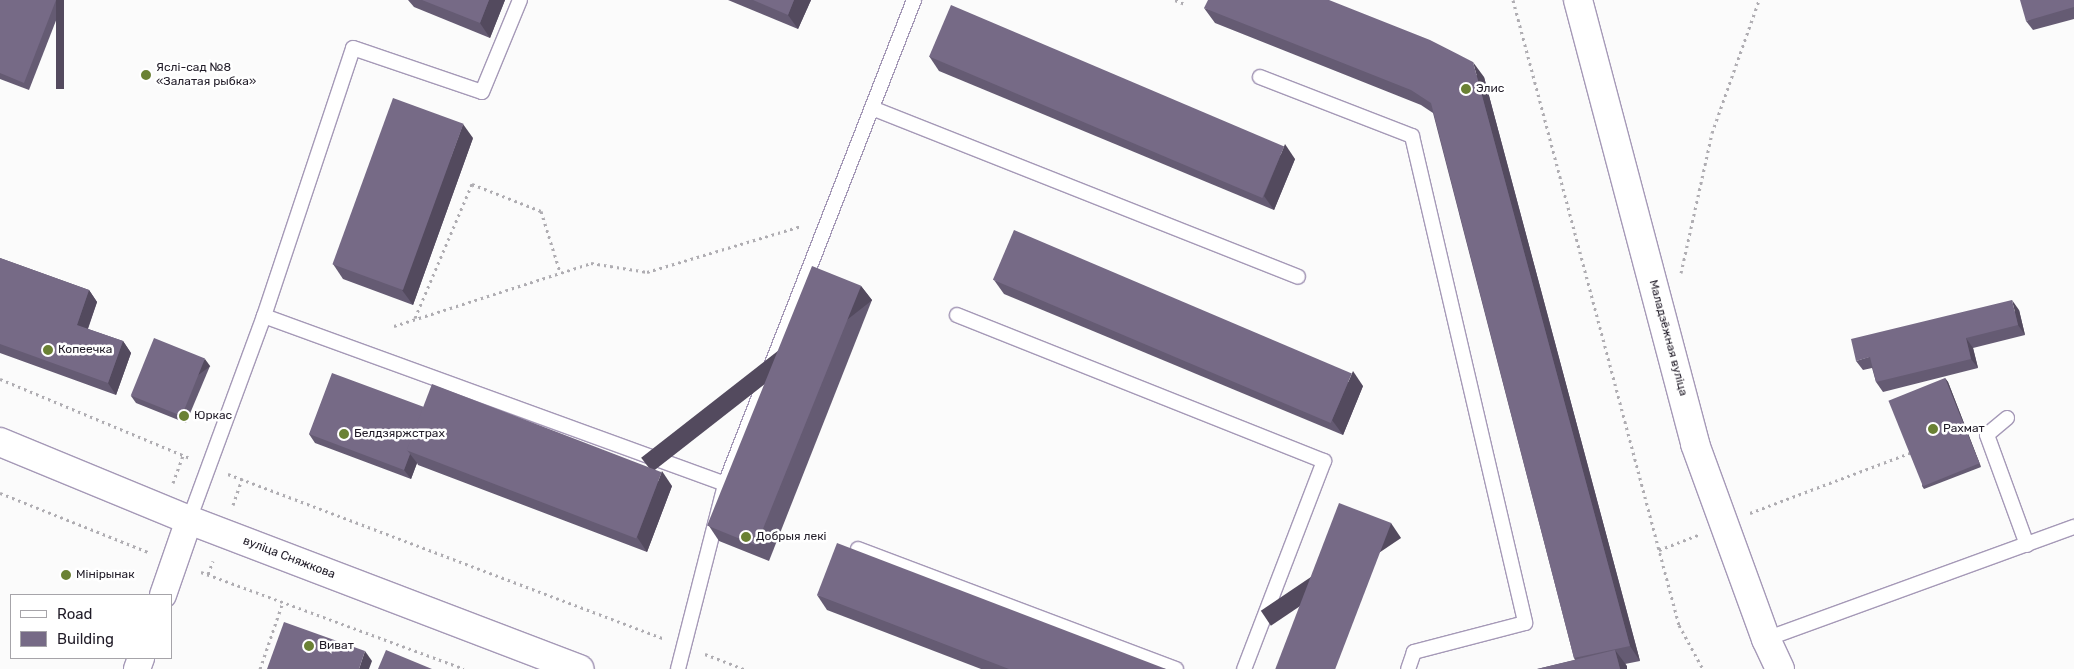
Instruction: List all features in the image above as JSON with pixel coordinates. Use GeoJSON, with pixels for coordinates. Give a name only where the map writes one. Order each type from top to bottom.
{"type":"FeatureCollection","features":[{"type":"Feature","properties":{"kind":"street","name":"Маладзёжная вуліца"},"geometry":{"type":"LineString","coordinates":[[1578,0],[1695,444],[1766,639],[1780,669]]}},
{"type":"Feature","properties":{"kind":"street","name":"вуліца Сняжкова"},"geometry":{"type":"LineString","coordinates":[[0,442],[189,520],[580,669]]}},
{"type":"Feature","properties":{"kind":"street"},"geometry":{"type":"LineString","coordinates":[[163,594],[189,520]]}},
{"type":"Feature","properties":{"kind":"lane"},"geometry":{"type":"LineString","coordinates":[[189,520],[264,316],[353,48],[482,92],[520,0]]}},
{"type":"Feature","properties":{"kind":"lane"},"geometry":{"type":"LineString","coordinates":[[678,669],[725,484],[914,0]]}},
{"type":"Feature","properties":{"kind":"lane"},"geometry":{"type":"LineString","coordinates":[[1260,76],[1412,136],[1525,622],[1414,652],[1408,669]]}},
{"type":"Feature","properties":{"kind":"lane"},"geometry":{"type":"LineString","coordinates":[[872,108],[1298,277]]}},
{"type":"Feature","properties":{"kind":"lane"},"geometry":{"type":"LineString","coordinates":[[957,314],[1324,461],[1244,669]]}},
{"type":"Feature","properties":{"kind":"lane"},"geometry":{"type":"LineString","coordinates":[[264,316],[725,484]]}},
{"type":"Feature","properties":{"kind":"lane"},"geometry":{"type":"LineString","coordinates":[[2007,418],[1987,435],[2027,545]]}},
{"type":"Feature","properties":{"kind":"lane"},"geometry":{"type":"LineString","coordinates":[[1766,639],[2074,528]]}},
{"type":"Feature","properties":{"kind":"lane"},"geometry":{"type":"LineString","coordinates":[[858,549],[1176,669]]}},
{"type":"Feature","properties":{"kind":"path"},"geometry":{"type":"LineString","coordinates":[[1175,0],[1185,4]]}},
{"type":"Feature","properties":{"kind":"path"},"geometry":{"type":"LineString","coordinates":[[1513,0],[1680,625],[1703,669]]}},
{"type":"Feature","properties":{"kind":"path"},"geometry":{"type":"LineString","coordinates":[[1678,282],[1712,133],[1759,0]]}},
{"type":"Feature","properties":{"kind":"path"},"geometry":{"type":"LineString","coordinates":[[414,319],[472,184],[541,212],[560,272]]}},
{"type":"Feature","properties":{"kind":"path"},"geometry":{"type":"LineString","coordinates":[[394,326],[591,263],[647,272],[829,218]]}},
{"type":"Feature","properties":{"kind":"path"},"geometry":{"type":"LineString","coordinates":[[0,379],[209,466],[744,669]]}},
{"type":"Feature","properties":{"kind":"path"},"geometry":{"type":"LineString","coordinates":[[1659,550],[1910,453]]}},
{"type":"Feature","properties":{"kind":"path"},"geometry":{"type":"LineString","coordinates":[[0,494],[174,562],[464,669]]}},
{"type":"Feature","properties":{"kind":"path"},"geometry":{"type":"LineString","coordinates":[[260,669],[283,602]]}},
{"type":"Feature","properties":{"kind":"building"},"geometry":{"type":"Polygon","coordinates":[[[0,0],[56,0],[24,83],[0,73],[0,0]]]}},
{"type":"Feature","properties":{"kind":"building"},"geometry":{"type":"Polygon","coordinates":[[[422,0],[489,0],[480,23],[422,0]]]}},
{"type":"Feature","properties":{"kind":"building"},"geometry":{"type":"Polygon","coordinates":[[[753,0],[794,0],[788,15],[753,0]]]}},
{"type":"Feature","properties":{"kind":"building"},"geometry":{"type":"Polygon","coordinates":[[[1208,0],[1329,0],[1430,40],[1473,62],[1630,646],[1574,658],[1431,103],[1411,90],[1204,8],[1208,0]]]}},
{"type":"Feature","properties":{"kind":"building"},"geometry":{"type":"Polygon","coordinates":[[[2020,0],[2074,0],[2074,7],[2026,21],[2020,0]]]}},
{"type":"Feature","properties":{"kind":"building"},"geometry":{"type":"Polygon","coordinates":[[[951,5],[1284,146],[1262,198],[929,57],[951,5]]]}},
{"type":"Feature","properties":{"kind":"building"},"geometry":{"type":"Polygon","coordinates":[[[393,98],[463,124],[403,290],[332,264],[393,98]]]}},
{"type":"Feature","properties":{"kind":"building"},"geometry":{"type":"Polygon","coordinates":[[[1014,230],[1352,373],[1331,423],[993,280],[1014,230]]]}},
{"type":"Feature","properties":{"kind":"building"},"geometry":{"type":"Polygon","coordinates":[[[0,258],[89,290],[77,325],[123,341],[108,383],[0,344],[0,258]]]}},
{"type":"Feature","properties":{"kind":"building"},"geometry":{"type":"Polygon","coordinates":[[[812,266],[861,286],[756,545],[707,526],[812,266]]]}},
{"type":"Feature","properties":{"kind":"building"},"geometry":{"type":"Polygon","coordinates":[[[2012,300],[2018,325],[1966,338],[1971,359],[1876,382],[1870,357],[1856,361],[1851,339],[2012,300]]]}},
{"type":"Feature","properties":{"kind":"building"},"geometry":{"type":"Polygon","coordinates":[[[154,338],[205,359],[182,416],[131,395],[154,338]]]}},
{"type":"Feature","properties":{"kind":"building"},"geometry":{"type":"Polygon","coordinates":[[[332,373],[424,407],[407,450],[410,454],[404,470],[309,434],[332,373]]]}},
{"type":"Feature","properties":{"kind":"building","name":"Рахмат"},"geometry":{"type":"Polygon","coordinates":[[[1945,378],[1979,463],[1923,486],[1888,401],[1945,378]]]}},
{"type":"Feature","properties":{"kind":"building"},"geometry":{"type":"Polygon","coordinates":[[[432,384],[662,472],[636,538],[407,450],[432,384]]]}},
{"type":"Feature","properties":{"kind":"building"},"geometry":{"type":"Polygon","coordinates":[[[1339,503],[1391,523],[1335,669],[1275,669],[1339,503]]]}},
{"type":"Feature","properties":{"kind":"building"},"geometry":{"type":"Polygon","coordinates":[[[837,543],[1166,669],[1009,669],[817,595],[837,543]]]}},
{"type":"Feature","properties":{"kind":"building","name":"Виват"},"geometry":{"type":"Polygon","coordinates":[[[284,622],[365,651],[359,669],[267,669],[284,622]]]}},
{"type":"Feature","properties":{"kind":"building"},"geometry":{"type":"Polygon","coordinates":[[[386,650],[432,669],[378,669],[386,650]]]}},
{"type":"Feature","properties":{"kind":"building"},"geometry":{"type":"Polygon","coordinates":[[[1615,650],[1620,669],[1537,669],[1615,650]]]}},
{"type":"Feature","properties":{"kind":"place","name":"Яслі-сад №8 «Залатая рыбка»"},"geometry":{"type":"Point","coordinates":[146,75]}},
{"type":"Feature","properties":{"kind":"place","name":"Элис"},"geometry":{"type":"Point","coordinates":[1466,89]}},
{"type":"Feature","properties":{"kind":"place","name":"Копеечка"},"geometry":{"type":"Point","coordinates":[48,350]}},
{"type":"Feature","properties":{"kind":"place","name":"Юркас"},"geometry":{"type":"Point","coordinates":[184,416]}},
{"type":"Feature","properties":{"kind":"place","name":"Рахмат"},"geometry":{"type":"Point","coordinates":[1933,429]}},
{"type":"Feature","properties":{"kind":"place","name":"Белдзяржстрах"},"geometry":{"type":"Point","coordinates":[344,434]}},
{"type":"Feature","properties":{"kind":"place","name":"Добрыя лекі"},"geometry":{"type":"Point","coordinates":[746,537]}},
{"type":"Feature","properties":{"kind":"place","name":"Мінірынак"},"geometry":{"type":"Point","coordinates":[66,575]}},
{"type":"Feature","properties":{"kind":"place","name":"Виват"},"geometry":{"type":"Point","coordinates":[309,646]}}]}
